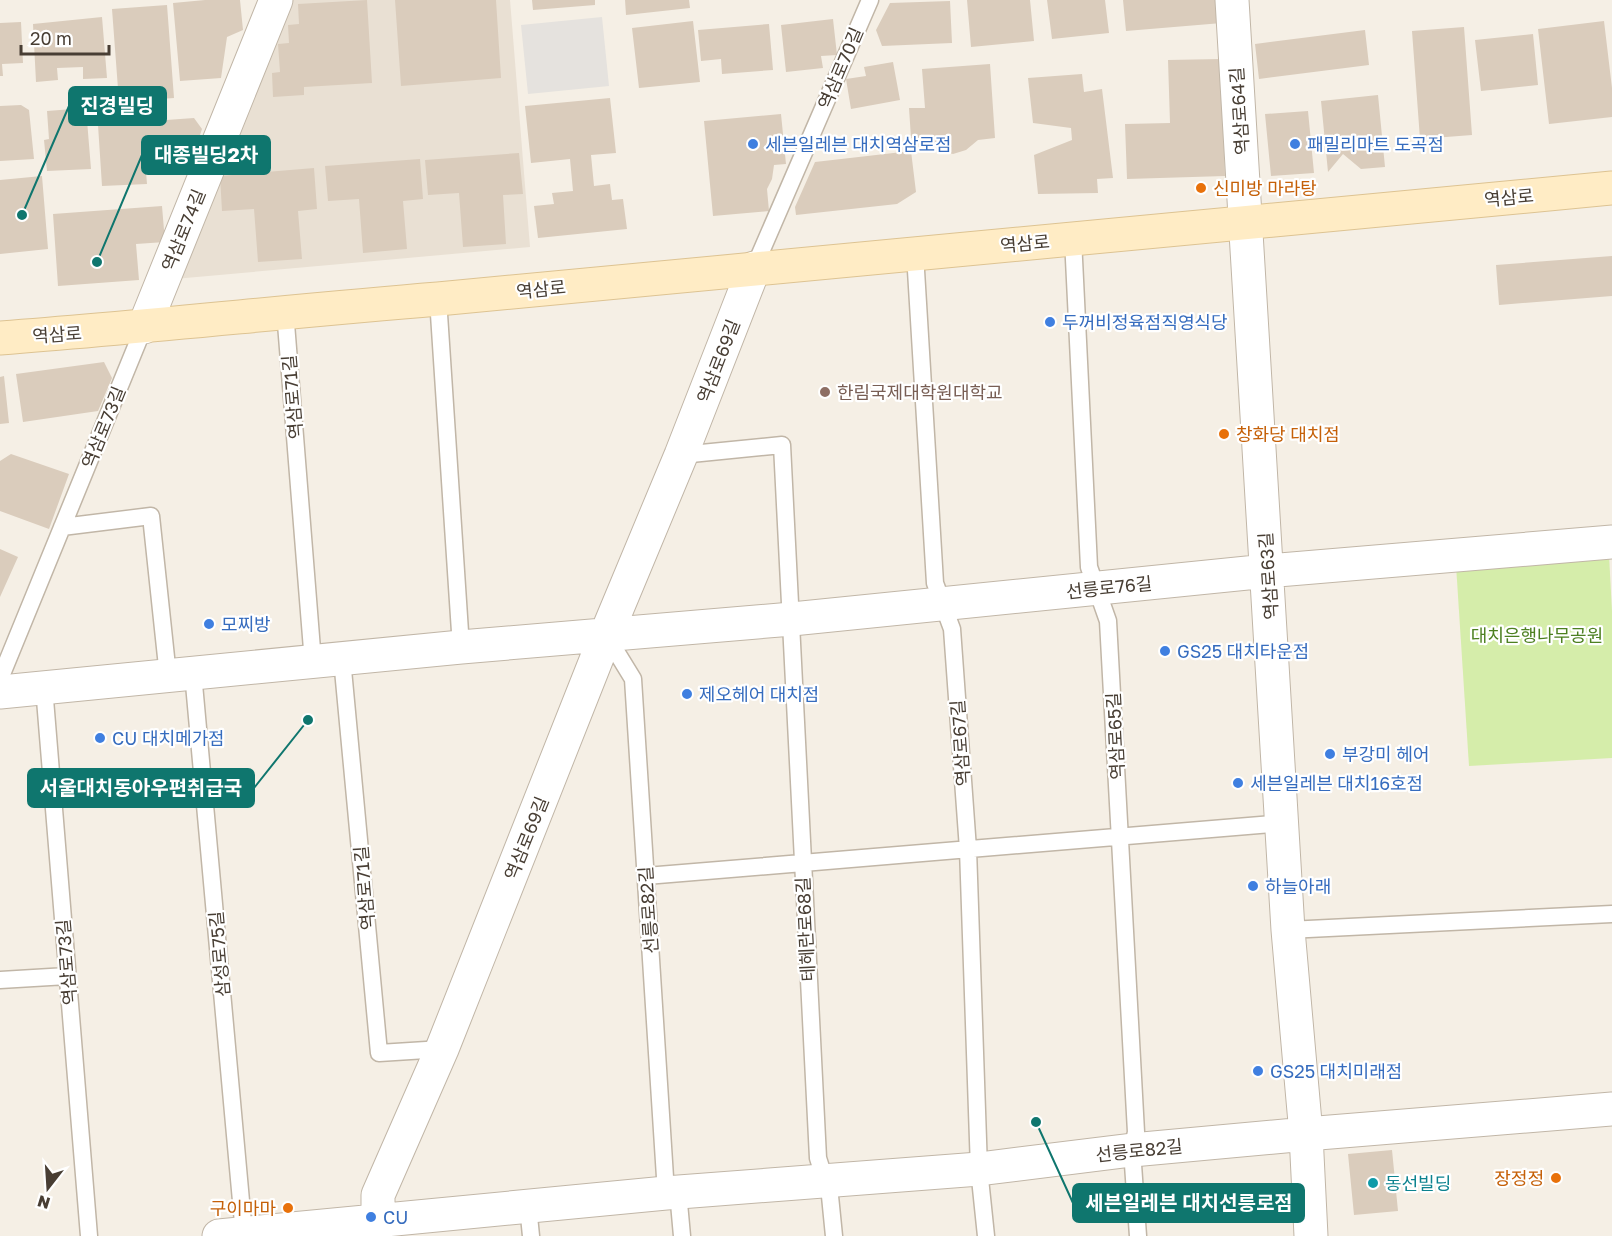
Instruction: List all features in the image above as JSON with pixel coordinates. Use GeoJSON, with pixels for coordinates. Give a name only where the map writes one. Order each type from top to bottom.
{"type":"FeatureCollection","features":[{"type":"Feature","properties":{"kind":"main road","name":"역삼로"},"geometry":{"type":"LineString","coordinates":[[0,338],[144,327],[285,311],[438,299],[754,267],[915,254],[1612,188]]}},
{"type":"Feature","properties":{"kind":"street","name":"역삼로74길"},"geometry":{"type":"LineString","coordinates":[[144,327],[276,0]]}},
{"type":"Feature","properties":{"kind":"street","name":"역삼로64길"},"geometry":{"type":"LineString","coordinates":[[1232,0],[1246,222]]}},
{"type":"Feature","properties":{"kind":"street","name":"역삼로63길"},"geometry":{"type":"LineString","coordinates":[[1246,222],[1288,930],[1306,1134],[1311,1236]]}},
{"type":"Feature","properties":{"kind":"street","name":"역삼로69길"},"geometry":{"type":"LineString","coordinates":[[377,1229],[378,1195],[442,1049],[606,635],[681,455],[754,267]]}},
{"type":"Feature","properties":{"kind":"street","name":"선릉로76길"},"geometry":{"type":"LineString","coordinates":[[606,635],[792,619],[1267,571],[1612,542]]}},
{"type":"Feature","properties":{"kind":"street"},"geometry":{"type":"LineString","coordinates":[[0,692],[606,635]]}},
{"type":"Feature","properties":{"kind":"street","name":"선릉로82길"},"geometry":{"type":"LineString","coordinates":[[232,1235],[529,1221],[672,1192],[979,1168],[1132,1150],[1612,1109]]}},
{"type":"Feature","properties":{"kind":"lane","name":"역삼로70길"},"geometry":{"type":"LineString","coordinates":[[754,267],[870,0]]}},
{"type":"Feature","properties":{"kind":"lane","name":"역삼로65길"},"geometry":{"type":"LineString","coordinates":[[1073,239],[1089,567],[1108,621],[1136,1132],[1132,1150],[1138,1236]]}},
{"type":"Feature","properties":{"kind":"lane","name":"역삼로67길"},"geometry":{"type":"LineString","coordinates":[[915,254],[935,583],[952,628],[968,849],[979,1168],[986,1236]]}},
{"type":"Feature","properties":{"kind":"lane"},"geometry":{"type":"LineString","coordinates":[[438,299],[462,647]]}},
{"type":"Feature","properties":{"kind":"lane","name":"역삼로71길"},"geometry":{"type":"LineString","coordinates":[[285,311],[379,1053],[442,1049]]}},
{"type":"Feature","properties":{"kind":"lane","name":"역삼로73길"},"geometry":{"type":"LineString","coordinates":[[0,679],[144,327]]}},
{"type":"Feature","properties":{"kind":"lane"},"geometry":{"type":"LineString","coordinates":[[681,455],[782,445],[792,619]]}},
{"type":"Feature","properties":{"kind":"lane"},"geometry":{"type":"LineString","coordinates":[[62,527],[151,516],[180,675]]}},
{"type":"Feature","properties":{"kind":"lane","name":"테헤란로68길"},"geometry":{"type":"LineString","coordinates":[[792,619],[818,1158],[830,1196],[834,1236]]}},
{"type":"Feature","properties":{"kind":"lane","name":"선릉로82길"},"geometry":{"type":"LineString","coordinates":[[606,635],[633,679],[646,876],[672,1192]]}},
{"type":"Feature","properties":{"kind":"lane","name":"삼성로75길"},"geometry":{"type":"LineString","coordinates":[[180,675],[232,1235]]}},
{"type":"Feature","properties":{"kind":"lane","name":"역삼로73길"},"geometry":{"type":"LineString","coordinates":[[44,687],[90,1236]]}},
{"type":"Feature","properties":{"kind":"lane"},"geometry":{"type":"LineString","coordinates":[[646,876],[1283,824]]}},
{"type":"Feature","properties":{"kind":"lane"},"geometry":{"type":"LineString","coordinates":[[1288,930],[1612,914]]}},
{"type":"Feature","properties":{"kind":"lane"},"geometry":{"type":"LineString","coordinates":[[0,980],[67,976]]}},
{"type":"Feature","properties":{"kind":"lane"},"geometry":{"type":"LineString","coordinates":[[672,1192],[682,1236]]}},
{"type":"Feature","properties":{"kind":"shaded area"},"geometry":{"type":"Polygon","coordinates":[[[278,0],[510,0],[530,247],[163,280],[278,0]]]}},
{"type":"Feature","properties":{"kind":"shaded area"},"geometry":{"type":"Polygon","coordinates":[[[602,17],[609,86],[528,94],[521,25],[602,17]]]}},
{"type":"Feature","properties":{"kind":"green space","name":"대치은행나무공원"},"geometry":{"type":"Polygon","coordinates":[[[1609,555],[1612,611],[1612,758],[1469,766],[1456,565],[1609,555]]]}},
{"type":"Feature","properties":{"kind":"building"},"geometry":{"type":"Polygon","coordinates":[[[240,0],[243,30],[227,37],[221,78],[180,81],[173,3],[240,0]]]}},
{"type":"Feature","properties":{"kind":"building"},"geometry":{"type":"Polygon","coordinates":[[[367,0],[372,83],[304,87],[304,95],[273,97],[272,73],[280,72],[278,44],[289,43],[288,25],[299,24],[298,4],[367,0]]]}},
{"type":"Feature","properties":{"kind":"building"},"geometry":{"type":"Polygon","coordinates":[[[395,0],[496,0],[501,78],[401,86],[395,0]]]}},
{"type":"Feature","properties":{"kind":"building"},"geometry":{"type":"Polygon","coordinates":[[[532,0],[595,0],[595,5],[533,10],[532,0]]]}},
{"type":"Feature","properties":{"kind":"building"},"geometry":{"type":"Polygon","coordinates":[[[625,0],[689,0],[690,8],[626,15],[625,0]]]}},
{"type":"Feature","properties":{"kind":"building"},"geometry":{"type":"Polygon","coordinates":[[[967,0],[1030,0],[1034,41],[971,47],[967,0]]]}},
{"type":"Feature","properties":{"kind":"building"},"geometry":{"type":"Polygon","coordinates":[[[1047,0],[1105,0],[1109,33],[1052,39],[1047,0]]]}},
{"type":"Feature","properties":{"kind":"building"},"geometry":{"type":"Polygon","coordinates":[[[1123,0],[1220,0],[1222,23],[1126,31],[1123,0]]]}},
{"type":"Feature","properties":{"kind":"building"},"geometry":{"type":"Polygon","coordinates":[[[950,1],[952,43],[882,46],[876,30],[890,3],[950,1]]]}},
{"type":"Feature","properties":{"kind":"building"},"geometry":{"type":"Polygon","coordinates":[[[167,5],[174,98],[119,102],[112,9],[167,5]]]}},
{"type":"Feature","properties":{"kind":"building"},"geometry":{"type":"Polygon","coordinates":[[[102,17],[107,78],[83,79],[83,67],[57,68],[58,80],[36,82],[33,24],[102,17]]]}},
{"type":"Feature","properties":{"kind":"building"},"geometry":{"type":"Polygon","coordinates":[[[833,19],[837,55],[821,56],[823,68],[786,72],[781,25],[833,19]]]}},
{"type":"Feature","properties":{"kind":"building"},"geometry":{"type":"Polygon","coordinates":[[[693,21],[700,82],[639,88],[632,28],[693,21]]]}},
{"type":"Feature","properties":{"kind":"building"},"geometry":{"type":"Polygon","coordinates":[[[1604,21],[1612,88],[1612,117],[1549,124],[1538,29],[1604,21]]]}},
{"type":"Feature","properties":{"kind":"building"},"geometry":{"type":"Polygon","coordinates":[[[21,22],[23,63],[2,64],[3,76],[0,76],[0,23],[21,22]]]}},
{"type":"Feature","properties":{"kind":"building"},"geometry":{"type":"Polygon","coordinates":[[[769,24],[773,70],[722,74],[721,59],[701,61],[698,30],[769,24]]]}},
{"type":"Feature","properties":{"kind":"building"},"geometry":{"type":"Polygon","coordinates":[[[1464,27],[1472,135],[1420,139],[1412,31],[1464,27]]]}},
{"type":"Feature","properties":{"kind":"building"},"geometry":{"type":"Polygon","coordinates":[[[1365,30],[1369,65],[1259,79],[1255,44],[1365,30]]]}},
{"type":"Feature","properties":{"kind":"building"},"geometry":{"type":"Polygon","coordinates":[[[1533,34],[1538,85],[1481,91],[1475,40],[1533,34]]]}},
{"type":"Feature","properties":{"kind":"building"},"geometry":{"type":"Polygon","coordinates":[[[1221,59],[1225,176],[1127,179],[1125,124],[1170,123],[1168,60],[1221,59]]]}},
{"type":"Feature","properties":{"kind":"building"},"geometry":{"type":"Polygon","coordinates":[[[893,62],[900,100],[851,109],[846,79],[866,76],[864,67],[893,62]]]}},
{"type":"Feature","properties":{"kind":"building"},"geometry":{"type":"Polygon","coordinates":[[[990,64],[995,138],[978,140],[966,150],[953,154],[942,151],[926,141],[911,138],[909,108],[925,108],[922,69],[990,64]]]}},
{"type":"Feature","properties":{"kind":"building"},"geometry":{"type":"Polygon","coordinates":[[[1082,74],[1084,92],[1102,89],[1113,178],[1097,179],[1098,193],[1038,194],[1034,155],[1072,140],[1071,128],[1033,123],[1028,78],[1082,74]]]}},
{"type":"Feature","properties":{"kind":"building"},"geometry":{"type":"Polygon","coordinates":[[[1378,95],[1385,167],[1361,169],[1343,154],[1328,172],[1321,101],[1378,95]]]}},
{"type":"Feature","properties":{"kind":"building"},"geometry":{"type":"Polygon","coordinates":[[[610,98],[616,153],[591,155],[594,186],[610,184],[612,200],[623,199],[627,229],[538,238],[534,206],[554,204],[552,193],[573,191],[570,159],[531,163],[525,106],[610,98]]]}},
{"type":"Feature","properties":{"kind":"building"},"geometry":{"type":"Polygon","coordinates":[[[21,105],[29,110],[34,159],[0,161],[0,106],[21,105]]]}},
{"type":"Feature","properties":{"kind":"building"},"geometry":{"type":"Polygon","coordinates":[[[86,108],[91,169],[47,171],[44,140],[49,139],[47,111],[86,108]]]}},
{"type":"Feature","properties":{"kind":"building"},"geometry":{"type":"Polygon","coordinates":[[[1308,111],[1314,173],[1271,176],[1265,114],[1308,111]]]}},
{"type":"Feature","properties":{"kind":"building"},"geometry":{"type":"Polygon","coordinates":[[[781,114],[786,164],[774,165],[772,179],[767,189],[769,211],[713,216],[704,121],[781,114]]]}},
{"type":"Feature","properties":{"kind":"building"},"geometry":{"type":"Polygon","coordinates":[[[194,118],[202,129],[192,159],[145,160],[147,184],[102,186],[98,125],[194,118]]]}},
{"type":"Feature","properties":{"kind":"building"},"geometry":{"type":"Polygon","coordinates":[[[911,151],[916,192],[897,204],[796,215],[795,207],[815,162],[911,151]]]}},
{"type":"Feature","properties":{"kind":"building"},"geometry":{"type":"Polygon","coordinates":[[[519,153],[523,194],[503,195],[506,244],[463,247],[459,193],[428,195],[425,160],[519,153]]]}},
{"type":"Feature","properties":{"kind":"building"},"geometry":{"type":"Polygon","coordinates":[[[420,159],[423,199],[403,201],[407,249],[363,253],[359,199],[328,201],[325,166],[420,159]]]}},
{"type":"Feature","properties":{"kind":"building"},"geometry":{"type":"Polygon","coordinates":[[[314,168],[317,209],[298,211],[302,259],[258,262],[254,209],[222,211],[220,176],[314,168]]]}},
{"type":"Feature","properties":{"kind":"building"},"geometry":{"type":"Polygon","coordinates":[[[42,176],[48,249],[0,254],[0,180],[42,176]]]}},
{"type":"Feature","properties":{"kind":"building"},"geometry":{"type":"Polygon","coordinates":[[[162,206],[165,242],[136,244],[139,280],[58,286],[53,214],[162,206]]]}},
{"type":"Feature","properties":{"kind":"building"},"geometry":{"type":"Polygon","coordinates":[[[1612,256],[1612,296],[1499,305],[1496,265],[1612,256]]]}},
{"type":"Feature","properties":{"kind":"building"},"geometry":{"type":"Polygon","coordinates":[[[104,362],[112,378],[98,411],[23,422],[16,374],[104,362]]]}},
{"type":"Feature","properties":{"kind":"building"},"geometry":{"type":"Polygon","coordinates":[[[4,376],[9,423],[0,424],[0,377],[4,376]]]}},
{"type":"Feature","properties":{"kind":"building"},"geometry":{"type":"Polygon","coordinates":[[[11,454],[69,474],[49,529],[0,511],[0,461],[11,454]]]}},
{"type":"Feature","properties":{"kind":"building"},"geometry":{"type":"Polygon","coordinates":[[[0,549],[18,557],[0,597],[0,549]]]}},
{"type":"Feature","properties":{"kind":"building","name":"동선빌딩"},"geometry":{"type":"Polygon","coordinates":[[[1392,1150],[1398,1211],[1354,1215],[1348,1154],[1392,1150]]]}},
{"type":"Feature","properties":{"kind":"place","name":"세븐일레븐 대치역삼로점"},"geometry":{"type":"Point","coordinates":[753,144]}},
{"type":"Feature","properties":{"kind":"place","name":"패밀리마트 도곡점"},"geometry":{"type":"Point","coordinates":[1295,144]}},
{"type":"Feature","properties":{"kind":"place","name":"신미방 마라탕"},"geometry":{"type":"Point","coordinates":[1201,188]}},
{"type":"Feature","properties":{"kind":"place","name":"진경빌딩"},"geometry":{"type":"Point","coordinates":[22,215]}},
{"type":"Feature","properties":{"kind":"place","name":"대종빌딩2차"},"geometry":{"type":"Point","coordinates":[97,262]}},
{"type":"Feature","properties":{"kind":"place","name":"두꺼비정육점직영식당"},"geometry":{"type":"Point","coordinates":[1050,322]}},
{"type":"Feature","properties":{"kind":"place","name":"한림국제대학원대학교"},"geometry":{"type":"Point","coordinates":[825,392]}},
{"type":"Feature","properties":{"kind":"place","name":"창화당 대치점"},"geometry":{"type":"Point","coordinates":[1224,434]}},
{"type":"Feature","properties":{"kind":"place","name":"모찌방"},"geometry":{"type":"Point","coordinates":[209,624]}},
{"type":"Feature","properties":{"kind":"place","name":"GS25 대치타운점"},"geometry":{"type":"Point","coordinates":[1165,651]}},
{"type":"Feature","properties":{"kind":"place","name":"제오헤어 대치점"},"geometry":{"type":"Point","coordinates":[687,694]}},
{"type":"Feature","properties":{"kind":"place","name":"서울대치동아우편취급국"},"geometry":{"type":"Point","coordinates":[308,720]}},
{"type":"Feature","properties":{"kind":"place","name":"CU 대치메가점"},"geometry":{"type":"Point","coordinates":[100,738]}},
{"type":"Feature","properties":{"kind":"place","name":"부강미 헤어"},"geometry":{"type":"Point","coordinates":[1330,754]}},
{"type":"Feature","properties":{"kind":"place","name":"세븐일레븐 대치16호점"},"geometry":{"type":"Point","coordinates":[1238,783]}},
{"type":"Feature","properties":{"kind":"place","name":"하늘아래"},"geometry":{"type":"Point","coordinates":[1253,886]}},
{"type":"Feature","properties":{"kind":"place","name":"GS25 대치미래점"},"geometry":{"type":"Point","coordinates":[1258,1071]}},
{"type":"Feature","properties":{"kind":"place","name":"세븐일레븐 대치선릉로점"},"geometry":{"type":"Point","coordinates":[1036,1122]}},
{"type":"Feature","properties":{"kind":"place","name":"장정정"},"geometry":{"type":"Point","coordinates":[1556,1178]}},
{"type":"Feature","properties":{"kind":"place","name":"동선빌딩"},"geometry":{"type":"Point","coordinates":[1373,1183]}},
{"type":"Feature","properties":{"kind":"place","name":"구이마마"},"geometry":{"type":"Point","coordinates":[288,1208]}},
{"type":"Feature","properties":{"kind":"place","name":"CU"},"geometry":{"type":"Point","coordinates":[371,1217]}}]}
